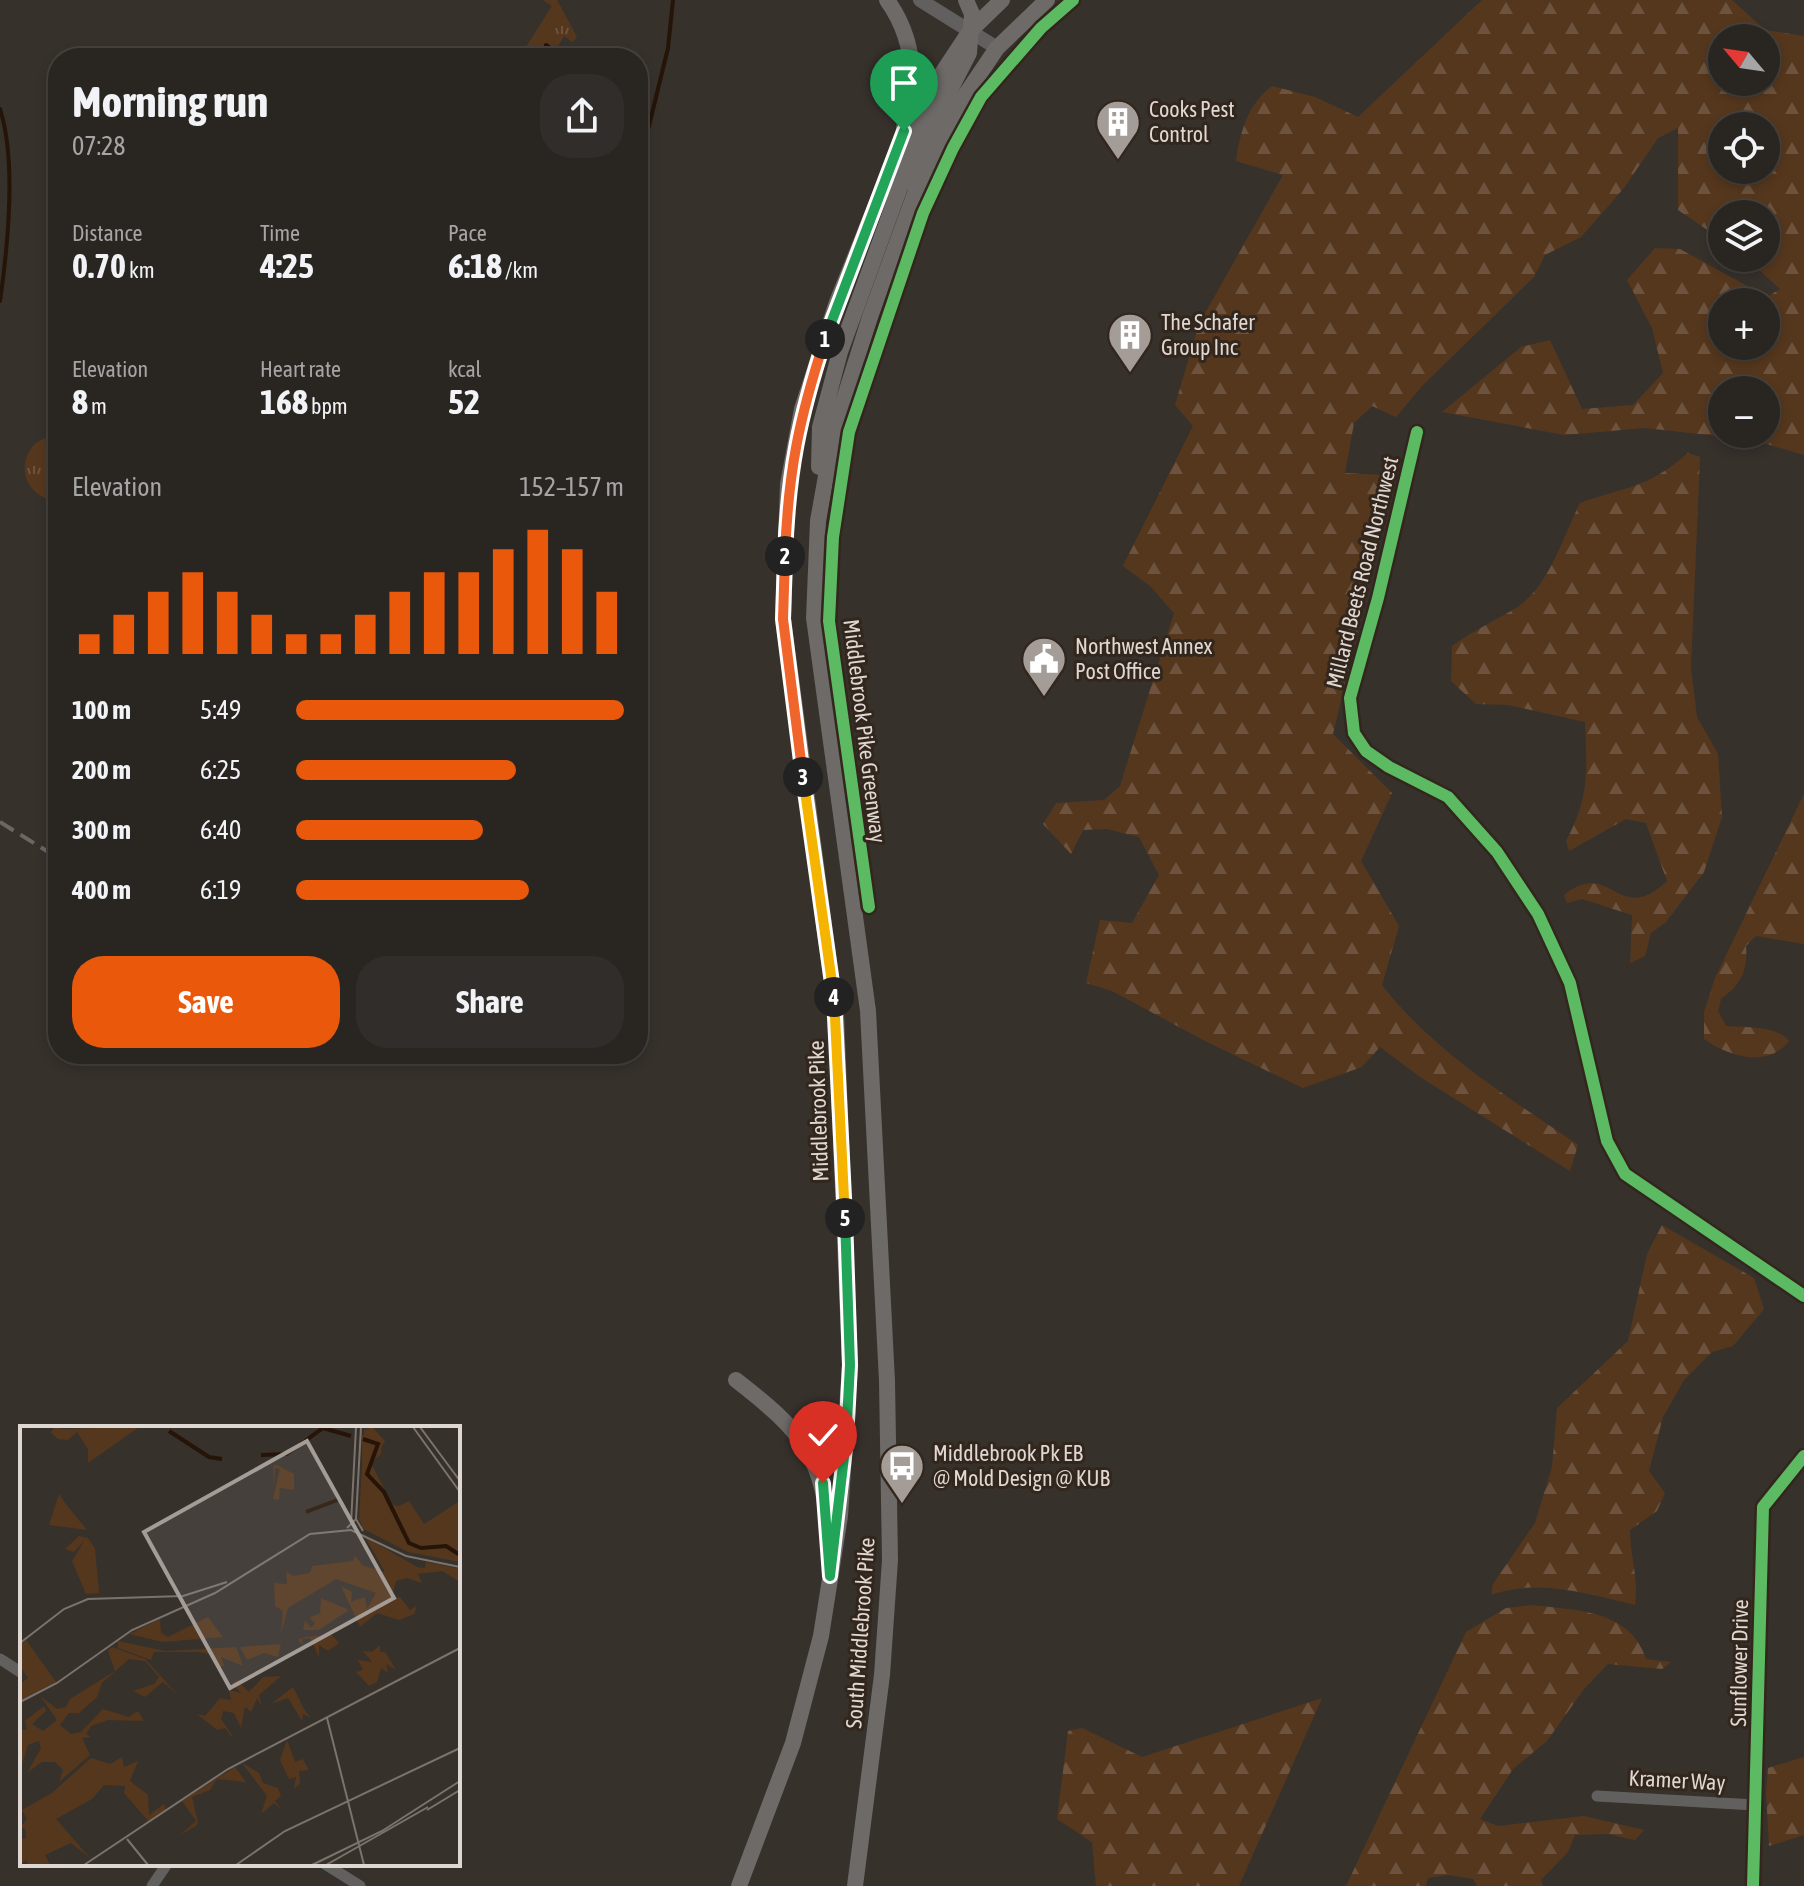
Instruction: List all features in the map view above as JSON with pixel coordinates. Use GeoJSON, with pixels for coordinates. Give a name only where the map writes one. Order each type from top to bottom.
{"type":"FeatureCollection","features":[{"type":"Feature","properties":{"kind":"main road"},"geometry":{"type":"LineString","coordinates":[[887,0],[905,34],[912,62],[914,95],[894,164]]}},
{"type":"Feature","properties":{"kind":"main road"},"geometry":{"type":"LineString","coordinates":[[818,521],[820,427],[840,352],[900,187],[969,53],[972,14],[966,0]]}},
{"type":"Feature","properties":{"kind":"main road","name":"Middlebrook Pike"},"geometry":{"type":"LineString","coordinates":[[830,1576],[840,1516],[850,1365],[836,1014],[791,700],[783,619],[788,484],[802,409],[837,302],[894,164],[939,78],[970,31],[1002,0]]}},
{"type":"Feature","properties":{"kind":"main road"},"geometry":{"type":"LineString","coordinates":[[818,521],[834,431],[870,317],[917,188],[966,94],[997,48],[1047,0]]}},
{"type":"Feature","properties":{"kind":"main road","name":"South Middlebrook Pike"},"geometry":{"type":"LineString","coordinates":[[818,521],[814,618],[868,1011],[887,1381],[890,1560],[882,1675],[855,1886]]}},
{"type":"Feature","properties":{"kind":"main road"},"geometry":{"type":"LineString","coordinates":[[736,1380],[783,1417],[798,1434],[813,1461],[827,1504],[830,1576],[821,1636],[793,1743],[739,1886]]}},
{"type":"Feature","properties":{"kind":"street"},"geometry":{"type":"LineString","coordinates":[[920,0],[997,48]]}},
{"type":"Feature","properties":{"kind":"street","name":"Millard Beets Road Northwest"},"geometry":{"type":"LineString","coordinates":[[1417,432],[1378,598],[1350,698],[1354,733],[1366,751],[1389,767],[1448,797],[1497,852],[1538,914],[1570,983],[1607,1141],[1625,1174],[1804,1296]]}},
{"type":"Feature","properties":{"kind":"street","name":"Sunflower Drive"},"geometry":{"type":"LineString","coordinates":[[1753,1886],[1763,1507],[1804,1456]]}},
{"type":"Feature","properties":{"kind":"street"},"geometry":{"type":"LineString","coordinates":[[0,1659],[20,1672]]}},
{"type":"Feature","properties":{"kind":"street","name":"Kramer Way"},"geometry":{"type":"LineString","coordinates":[[1597,1796],[1755,1805]]}},
{"type":"Feature","properties":{"kind":"street"},"geometry":{"type":"LineString","coordinates":[[152,1886],[166,1866]]}},
{"type":"Feature","properties":{"kind":"street"},"geometry":{"type":"LineString","coordinates":[[328,1866],[360,1886]]}},
{"type":"Feature","properties":{"kind":"green space"},"geometry":{"type":"Polygon","coordinates":[[[543,0],[557,0],[577,37],[573,42],[564,36],[557,48],[525,48],[552,6],[543,0]]]}},
{"type":"Feature","properties":{"kind":"green space"},"geometry":{"type":"Polygon","coordinates":[[[1482,0],[1732,0],[1758,24],[1708,24],[1708,96],[1780,96],[1780,32],[1804,36],[1804,455],[1780,448],[1780,376],[1708,376],[1708,435],[1645,428],[1564,435],[1442,412],[1521,347],[1550,340],[1582,409],[1633,405],[1663,373],[1652,328],[1627,280],[1655,248],[1680,249],[1708,264],[1708,272],[1722,272],[1751,288],[1708,288],[1708,360],[1780,360],[1780,288],[1761,272],[1780,272],[1780,200],[1708,200],[1708,230],[1678,210],[1678,128],[1658,138],[1624,188],[1581,237],[1545,255],[1534,277],[1423,385],[1396,417],[1372,406],[1354,423],[1345,473],[1382,475],[1391,492],[1333,734],[1392,793],[1361,861],[1399,926],[1382,985],[1449,1053],[1578,1145],[1570,1171],[1420,1077],[1380,1047],[1362,1067],[1303,1088],[1205,1041],[1112,991],[1086,983],[1100,920],[1132,923],[1159,875],[1139,837],[1107,829],[1083,830],[1071,854],[1043,824],[1056,803],[1104,800],[1120,786],[1174,613],[1150,586],[1123,566],[1193,426],[1175,405],[1199,324],[1283,175],[1236,161],[1240,140],[1251,110],[1272,86],[1315,97],[1358,117],[1482,0]]]}},
{"type":"Feature","properties":{"kind":"green space"},"geometry":{"type":"Polygon","coordinates":[[[48,440],[48,500],[34,490],[25,473],[26,458],[39,441],[48,440]]]}},
{"type":"Feature","properties":{"kind":"green space"},"geometry":{"type":"Polygon","coordinates":[[[1688,453],[1700,457],[1691,667],[1697,717],[1718,754],[1722,817],[1704,872],[1666,922],[1651,933],[1645,956],[1630,963],[1632,915],[1582,899],[1567,903],[1564,895],[1580,885],[1593,883],[1637,898],[1650,894],[1667,881],[1646,823],[1626,819],[1569,851],[1566,841],[1579,811],[1585,783],[1585,722],[1508,705],[1476,704],[1451,681],[1452,646],[1516,608],[1538,588],[1580,503],[1648,480],[1688,453]]]}},
{"type":"Feature","properties":{"kind":"green space"},"geometry":{"type":"Polygon","coordinates":[[[1804,794],[1804,944],[1756,936],[1746,946],[1742,976],[1721,999],[1718,1011],[1726,1026],[1769,1030],[1789,1041],[1770,1055],[1747,1057],[1724,1050],[1704,1039],[1704,1012],[1715,978],[1804,794]]]}},
{"type":"Feature","properties":{"kind":"green space"},"geometry":{"type":"Polygon","coordinates":[[[1662,1225],[1754,1278],[1764,1309],[1733,1346],[1712,1352],[1684,1380],[1663,1417],[1649,1471],[1665,1493],[1657,1511],[1630,1530],[1635,1605],[1545,1588],[1509,1590],[1491,1595],[1493,1584],[1535,1523],[1552,1467],[1557,1408],[1628,1341],[1647,1254],[1662,1225]]]}},
{"type":"Feature","properties":{"kind":"green space"},"geometry":{"type":"Polygon","coordinates":[[[1532,1605],[1583,1611],[1615,1622],[1639,1643],[1646,1659],[1671,1662],[1662,1669],[1608,1664],[1584,1689],[1547,1741],[1513,1769],[1480,1819],[1498,1826],[1584,1816],[1644,1830],[1635,1840],[1608,1834],[1575,1835],[1568,1852],[1541,1880],[1543,1886],[1477,1886],[1473,1879],[1448,1875],[1428,1878],[1426,1886],[1346,1886],[1466,1632],[1506,1608],[1532,1605]]]}},
{"type":"Feature","properties":{"kind":"green space"},"geometry":{"type":"Polygon","coordinates":[[[1322,1698],[1239,1886],[1096,1886],[1092,1842],[1057,1819],[1068,1731],[1082,1728],[1142,1757],[1322,1698]]]}},
{"type":"Feature","properties":{"kind":"green space"},"geometry":{"type":"Polygon","coordinates":[[[1804,1757],[1804,1835],[1769,1846],[1768,1768],[1804,1757]]]}},
{"type":"Feature","properties":{"kind":"waterway"},"geometry":{"type":"LineString","coordinates":[[648,130],[668,48],[673,0]]}},
{"type":"Feature","properties":{"kind":"waterway"},"geometry":{"type":"LineString","coordinates":[[546,45],[550,48]]}},
{"type":"Feature","properties":{"kind":"waterway"},"geometry":{"type":"LineString","coordinates":[[0,109],[10,178],[0,301]]}},
{"type":"Feature","properties":{"kind":"railway"},"geometry":{"type":"LineString","coordinates":[[0,822],[48,852]]}},
{"type":"Feature","properties":{"kind":"cycle path","name":"Middlebrook Pike Greenway"},"geometry":{"type":"LineString","coordinates":[[869,907],[829,621],[833,537],[849,432],[923,213],[953,148],[981,97],[1041,28],[1073,0]]}},
{"type":"Feature","properties":{"kind":"cycle path"},"geometry":{"type":"LineString","coordinates":[[1417,432],[1378,598],[1350,698],[1354,733],[1366,751],[1389,767],[1448,797],[1497,852],[1538,914],[1570,983],[1607,1141],[1625,1174],[1804,1296]]}},
{"type":"Feature","properties":{"kind":"cycle path"},"geometry":{"type":"LineString","coordinates":[[1753,1886],[1763,1507],[1804,1456]]}},
{"type":"Feature","properties":{"kind":"place","name":"Cooks Pest Control"},"geometry":{"type":"Point","coordinates":[1118,161]}},
{"type":"Feature","properties":{"kind":"place","name":"The Schafer Group Inc"},"geometry":{"type":"Point","coordinates":[1130,374]}},
{"type":"Feature","properties":{"kind":"place","name":"Northwest Annex Post Office"},"geometry":{"type":"Point","coordinates":[1044,698]}},
{"type":"Feature","properties":{"kind":"place","name":"Middlebrook Pk EB @ Mold Design @ KUB"},"geometry":{"type":"Point","coordinates":[902,1505]}},
{"type":"Feature","properties":{"kind":"route"},"geometry":{"type":"LineString","coordinates":[[823,1483],[827,1504],[830,1576],[840,1516],[850,1365],[840,1092],[836,1014],[791,700],[783,619],[788,484],[802,409],[837,302],[894,164],[904,131]]}}]}
